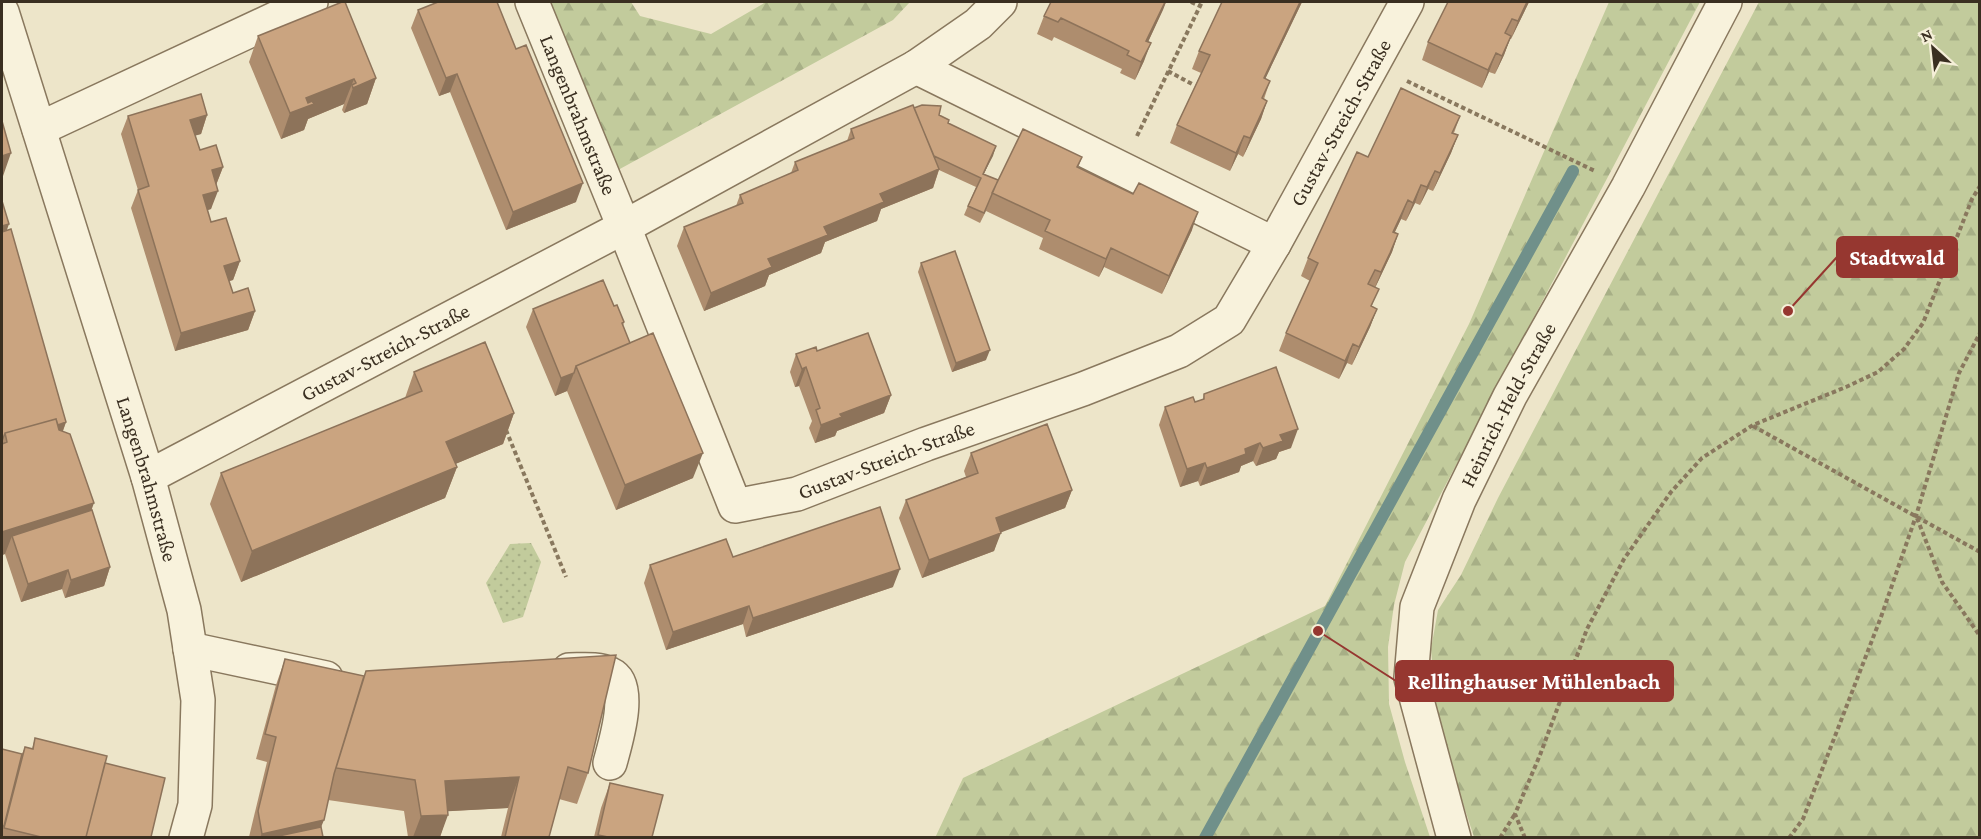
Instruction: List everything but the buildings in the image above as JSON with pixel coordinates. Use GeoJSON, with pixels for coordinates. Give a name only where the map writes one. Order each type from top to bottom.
{"type":"FeatureCollection","features":[{"type":"Feature","properties":{"kind":"street"},"geometry":{"type":"LineString","coordinates":[[39,129],[311,2]]}},
{"type":"Feature","properties":{"kind":"street","name":"Langenbrahmstraße"},"geometry":{"type":"LineString","coordinates":[[532,2],[624,226]]}},
{"type":"Feature","properties":{"kind":"street","name":"Gustav-Streich-Straße"},"geometry":{"type":"LineString","coordinates":[[148,477],[624,226],[916,67],[978,24],[1000,2]]}},
{"type":"Feature","properties":{"kind":"street","name":"Gustav-Streich-Straße"},"geometry":{"type":"LineString","coordinates":[[624,226],[735,506],[797,494],[926,444],[1083,389],[1179,351],[1229,320],[1274,244],[1407,2]]}},
{"type":"Feature","properties":{"kind":"street","name":"Heinrich-Held-Straße"},"geometry":{"type":"LineString","coordinates":[[1454,837],[1411,678],[1417,607],[1459,500],[1510,396],[1628,187],[1725,2]]}},
{"type":"Feature","properties":{"kind":"street","name":"Langenbrahmstraße"},"geometry":{"type":"LineString","coordinates":[[2,12],[148,477],[184,610],[198,700],[195,805],[186,837]]}},
{"type":"Feature","properties":{"kind":"street"},"geometry":{"type":"LineString","coordinates":[[916,67],[1274,244]]}},
{"type":"Feature","properties":{"kind":"street"},"geometry":{"type":"LineString","coordinates":[[190,649],[352,683]]}},
{"type":"Feature","properties":{"kind":"street"},"geometry":{"type":"LineString","coordinates":[[534,669],[594,670],[612,675],[619,683],[622,714],[610,763]]}},
{"type":"Feature","properties":{"kind":"path"},"geometry":{"type":"LineString","coordinates":[[1120,168],[1201,4],[1191,2]]}},
{"type":"Feature","properties":{"kind":"path"},"geometry":{"type":"LineString","coordinates":[[1372,64],[1628,187]]}},
{"type":"Feature","properties":{"kind":"path"},"geometry":{"type":"LineString","coordinates":[[1168,71],[1192,84]]}},
{"type":"Feature","properties":{"kind":"path"},"geometry":{"type":"LineString","coordinates":[[1500,837],[1515,814],[1540,755],[1587,628],[1624,560],[1671,492],[1702,458],[1753,425],[1878,372],[1904,348],[1923,323],[1972,199],[1980,186]]}},
{"type":"Feature","properties":{"kind":"path"},"geometry":{"type":"LineString","coordinates":[[1789,837],[1803,819],[1881,617],[1916,516],[1959,373],[1980,333]]}},
{"type":"Feature","properties":{"kind":"path"},"geometry":{"type":"LineString","coordinates":[[1753,425],[1980,552]]}},
{"type":"Feature","properties":{"kind":"path"},"geometry":{"type":"LineString","coordinates":[[506,429],[566,577]]}},
{"type":"Feature","properties":{"kind":"path"},"geometry":{"type":"LineString","coordinates":[[1916,516],[1942,582],[1980,636]]}},
{"type":"Feature","properties":{"kind":"path"},"geometry":{"type":"LineString","coordinates":[[1515,814],[1525,837]]}},
{"type":"Feature","properties":{"kind":"green space"},"geometry":{"type":"Polygon","coordinates":[[[546,2],[631,2],[640,16],[711,34],[766,2],[910,2],[893,20],[618,170],[546,2]]]}},
{"type":"Feature","properties":{"kind":"green space"},"geometry":{"type":"Polygon","coordinates":[[[1609,2],[1700,2],[1405,562],[1394,605],[1388,647],[1389,704],[1430,837],[935,838],[963,778],[1325,606],[1469,324],[1609,2]]]}},
{"type":"Feature","properties":{"kind":"green space"},"geometry":{"type":"Polygon","coordinates":[[[1759,2],[1979,2],[1979,837],[1474,837],[1438,727],[1431,649],[1438,610],[1461,575],[1498,498],[1759,2]]]}},
{"type":"Feature","properties":{"kind":"green space"},"geometry":{"type":"Polygon","coordinates":[[[531,543],[541,562],[523,617],[503,623],[486,583],[510,544],[531,543]]]}},
{"type":"Feature","properties":{"kind":"waterway"},"geometry":{"type":"LineString","coordinates":[[1205,838],[1573,171]]}},
{"type":"Feature","properties":{"kind":"place","name":"Stadtwald"},"geometry":{"type":"Point","coordinates":[1788,311]}},
{"type":"Feature","properties":{"kind":"place","name":"Rellinghauser Mühlenbach"},"geometry":{"type":"Point","coordinates":[1318,631]}}]}
